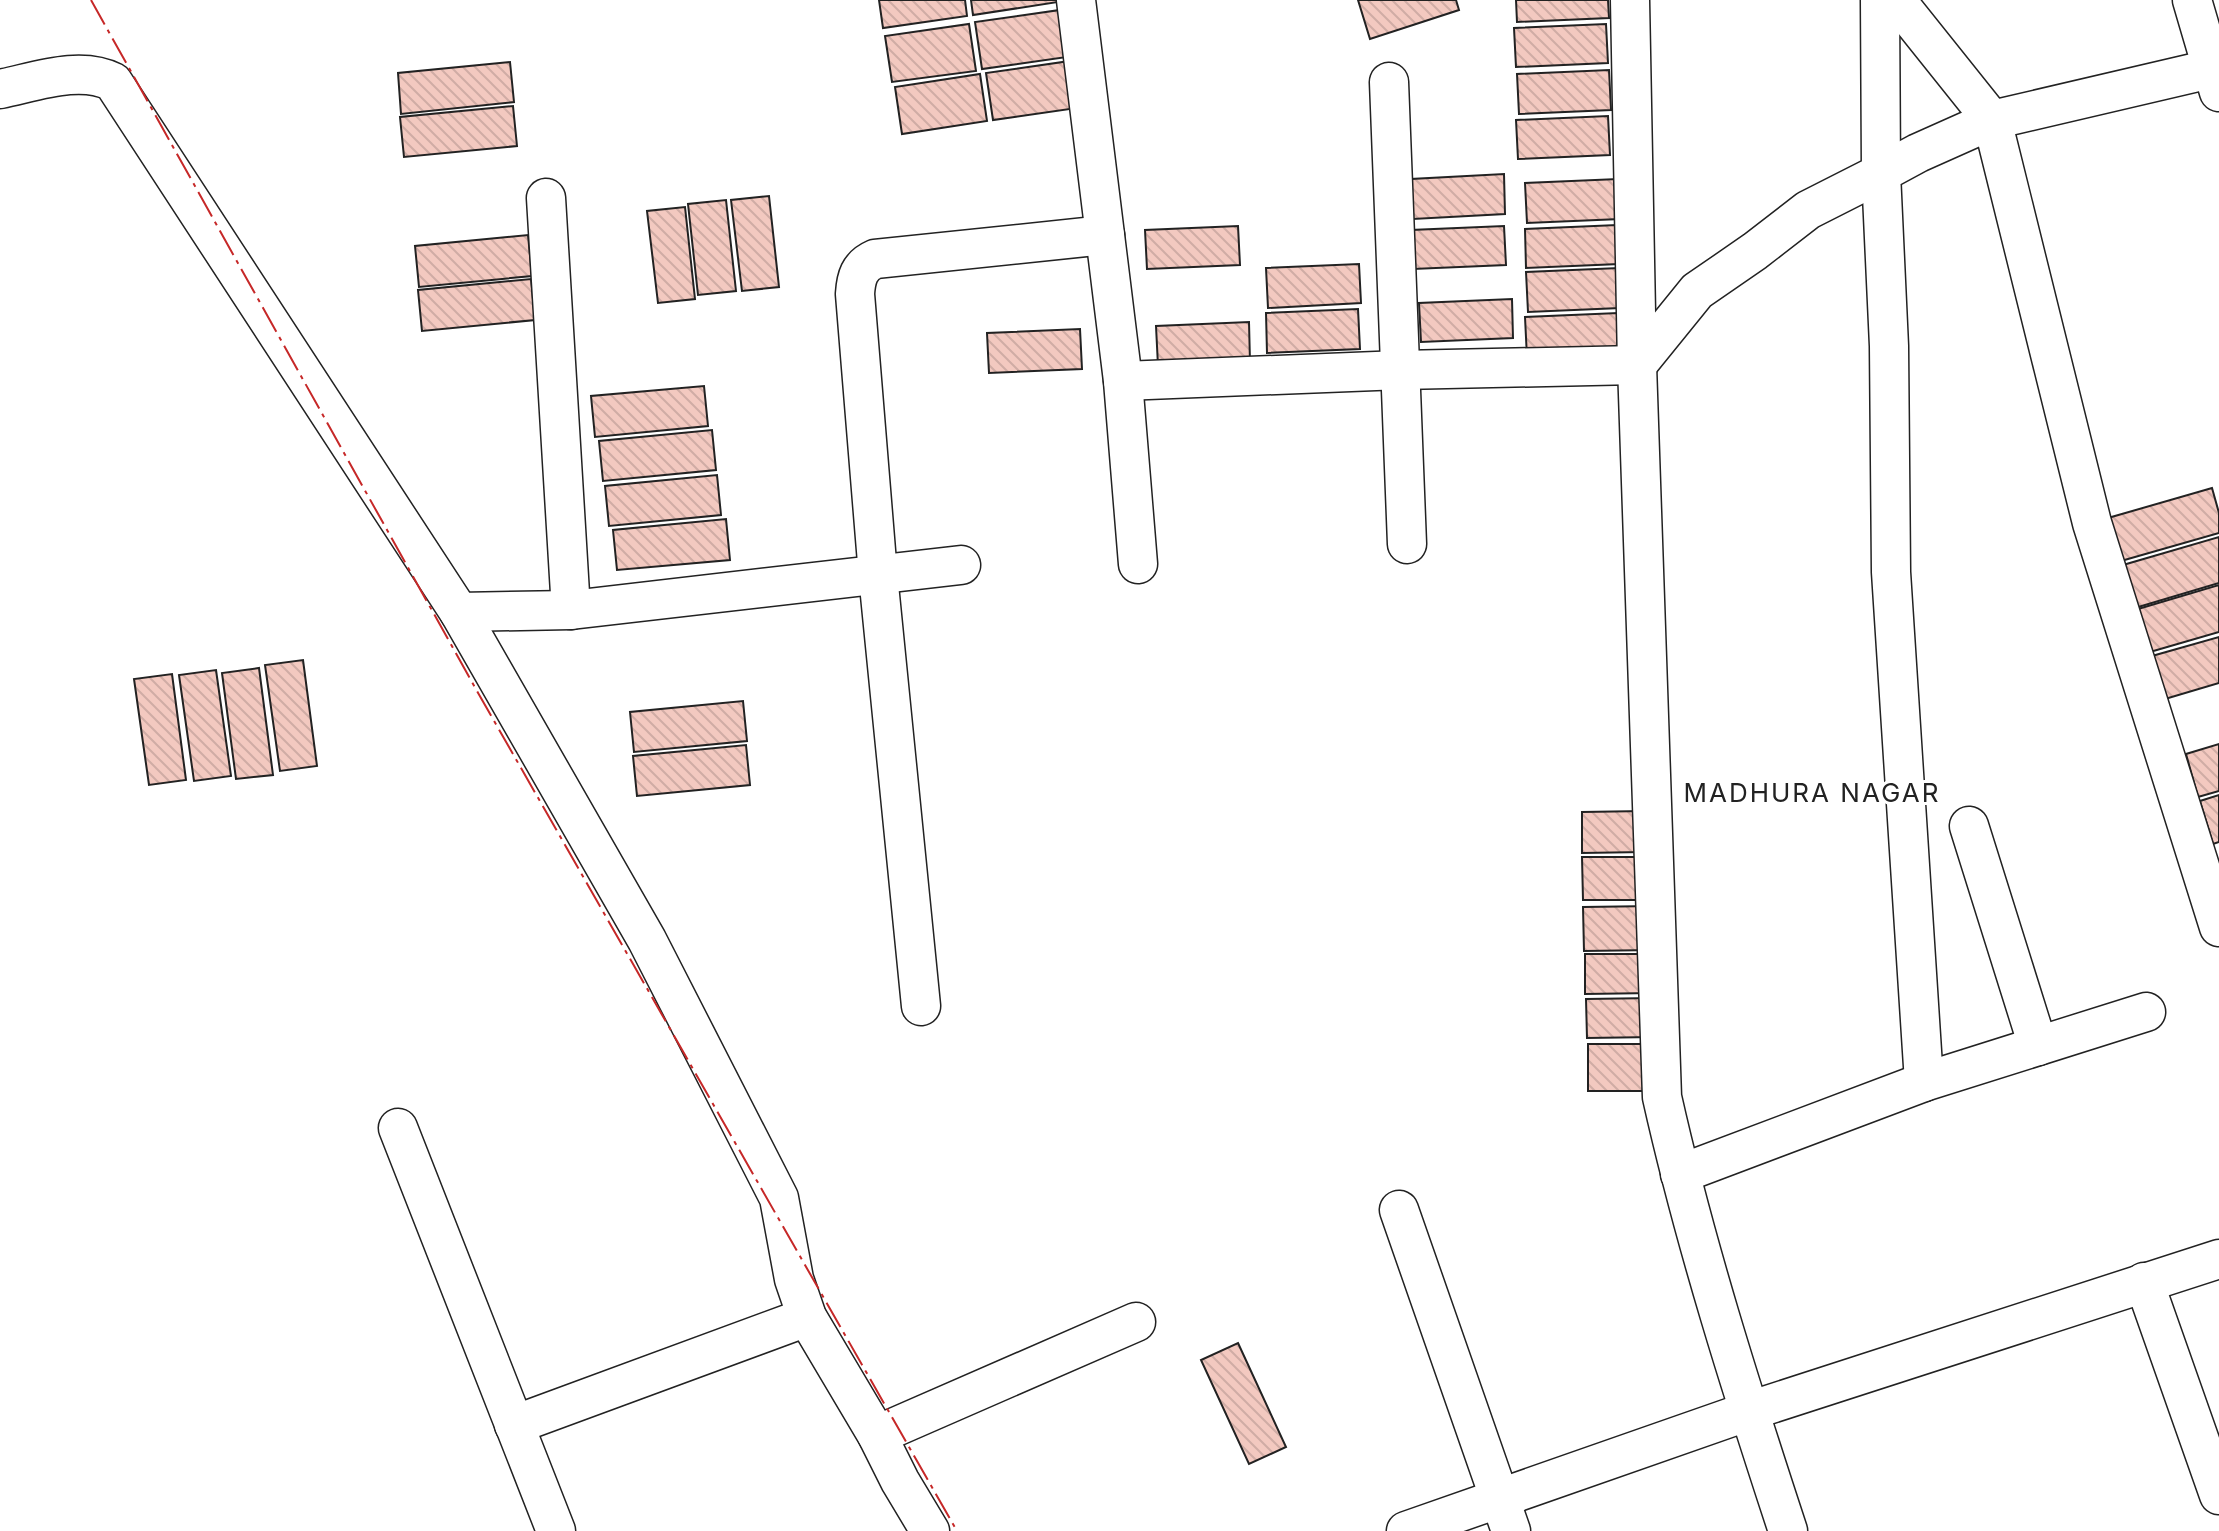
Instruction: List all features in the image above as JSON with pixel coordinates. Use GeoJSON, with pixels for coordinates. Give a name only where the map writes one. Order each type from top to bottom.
{"type":"FeatureCollection","features":[{"type":"Feature","properties":{"kind":"street"},"geometry":{"type":"LineString","coordinates":[[1076,0],[1123,381],[1138,564]]}},
{"type":"Feature","properties":{"kind":"street"},"geometry":{"type":"LineString","coordinates":[[1630,0],[1637,365],[1662,1097],[1680,1174],[1749,1411],[1788,1531]]}},
{"type":"Feature","properties":{"kind":"street"},"geometry":{"type":"LineString","coordinates":[[1880,0],[1881,220],[1889,346],[1891,572],[1924,1082]]}},
{"type":"Feature","properties":{"kind":"street"},"geometry":{"type":"LineString","coordinates":[[1896,0],[1992,120],[2092,523],[2219,927]]}},
{"type":"Feature","properties":{"kind":"street"},"geometry":{"type":"LineString","coordinates":[[1123,381],[1637,365],[1697,291],[1808,210],[1918,153],[1992,120],[2217,76],[2192,0]]}},
{"type":"Feature","properties":{"kind":"street"},"geometry":{"type":"LineString","coordinates":[[0,89],[78,75],[103,77],[113,82],[459,612],[647,940],[751,1140],[779,1198],[794,1279],[807,1317],[930,1531]]}},
{"type":"Feature","properties":{"kind":"street"},"geometry":{"type":"LineString","coordinates":[[1389,82],[1407,544]]}},
{"type":"Feature","properties":{"kind":"street"},"geometry":{"type":"LineString","coordinates":[[546,198],[571,610]]}},
{"type":"Feature","properties":{"kind":"street"},"geometry":{"type":"LineString","coordinates":[[921,1006],[878,575],[855,294],[857,275],[867,262],[875,259],[1105,235]]}},
{"type":"Feature","properties":{"kind":"street"},"geometry":{"type":"LineString","coordinates":[[459,612],[571,610],[961,565]]}},
{"type":"Feature","properties":{"kind":"street"},"geometry":{"type":"LineString","coordinates":[[1969,826],[2038,1046]]}},
{"type":"Feature","properties":{"kind":"street"},"geometry":{"type":"LineString","coordinates":[[1680,1174],[1924,1082],[2146,1012]]}},
{"type":"Feature","properties":{"kind":"street"},"geometry":{"type":"LineString","coordinates":[[398,1128],[556,1531]]}},
{"type":"Feature","properties":{"kind":"street"},"geometry":{"type":"LineString","coordinates":[[1399,1210],[1505,1515]]}},
{"type":"Feature","properties":{"kind":"street"},"geometry":{"type":"LineString","coordinates":[[1406,1531],[1505,1515],[1749,1411],[2219,1259]]}},
{"type":"Feature","properties":{"kind":"street"},"geometry":{"type":"LineString","coordinates":[[2144,1282],[2219,1495]]}},
{"type":"Feature","properties":{"kind":"street"},"geometry":{"type":"LineString","coordinates":[[514,1425],[807,1317]]}},
{"type":"Feature","properties":{"kind":"street"},"geometry":{"type":"LineString","coordinates":[[877,1435],[1136,1322]]}},
{"type":"Feature","properties":{"kind":"building"},"geometry":{"type":"Polygon","coordinates":[[[879,0],[965,0],[967,16],[883,28],[879,0]]]}},
{"type":"Feature","properties":{"kind":"building"},"geometry":{"type":"Polygon","coordinates":[[[971,0],[1058,0],[1058,2],[973,15],[971,0]]]}},
{"type":"Feature","properties":{"kind":"building"},"geometry":{"type":"Polygon","coordinates":[[[1358,0],[1456,0],[1459,10],[1370,39],[1358,0]]]}},
{"type":"Feature","properties":{"kind":"building"},"geometry":{"type":"Polygon","coordinates":[[[1516,0],[1608,0],[1609,18],[1517,22],[1516,0]]]}},
{"type":"Feature","properties":{"kind":"building"},"geometry":{"type":"Polygon","coordinates":[[[1060,10],[1067,57],[982,69],[975,22],[1060,10]]]}},
{"type":"Feature","properties":{"kind":"building"},"geometry":{"type":"Polygon","coordinates":[[[969,24],[976,71],[892,82],[885,36],[969,24]]]}},
{"type":"Feature","properties":{"kind":"building"},"geometry":{"type":"Polygon","coordinates":[[[1606,24],[1608,63],[1516,67],[1514,28],[1606,24]]]}},
{"type":"Feature","properties":{"kind":"building"},"geometry":{"type":"Polygon","coordinates":[[[1070,61],[1077,108],[993,120],[986,73],[1070,61]]]}},
{"type":"Feature","properties":{"kind":"building"},"geometry":{"type":"Polygon","coordinates":[[[510,62],[514,102],[401,114],[398,73],[510,62]]]}},
{"type":"Feature","properties":{"kind":"building"},"geometry":{"type":"Polygon","coordinates":[[[1609,70],[1611,110],[1519,114],[1517,74],[1609,70]]]}},
{"type":"Feature","properties":{"kind":"building"},"geometry":{"type":"Polygon","coordinates":[[[980,74],[987,121],[902,134],[895,87],[980,74]]]}},
{"type":"Feature","properties":{"kind":"building"},"geometry":{"type":"Polygon","coordinates":[[[513,106],[517,146],[404,157],[400,117],[513,106]]]}},
{"type":"Feature","properties":{"kind":"building"},"geometry":{"type":"Polygon","coordinates":[[[1608,116],[1610,155],[1518,159],[1516,120],[1608,116]]]}},
{"type":"Feature","properties":{"kind":"building"},"geometry":{"type":"Polygon","coordinates":[[[1504,174],[1505,214],[1413,219],[1411,179],[1504,174]]]}},
{"type":"Feature","properties":{"kind":"building"},"geometry":{"type":"Polygon","coordinates":[[[1618,179],[1620,219],[1527,223],[1525,183],[1618,179]]]}},
{"type":"Feature","properties":{"kind":"building"},"geometry":{"type":"Polygon","coordinates":[[[769,196],[779,287],[742,291],[731,200],[769,196]]]}},
{"type":"Feature","properties":{"kind":"building"},"geometry":{"type":"Polygon","coordinates":[[[726,200],[736,291],[698,295],[688,204],[726,200]]]}},
{"type":"Feature","properties":{"kind":"building"},"geometry":{"type":"Polygon","coordinates":[[[685,207],[695,299],[658,303],[647,211],[685,207]]]}},
{"type":"Feature","properties":{"kind":"building"},"geometry":{"type":"Polygon","coordinates":[[[1617,225],[1619,264],[1526,268],[1525,229],[1617,225]]]}},
{"type":"Feature","properties":{"kind":"building"},"geometry":{"type":"Polygon","coordinates":[[[1238,226],[1240,265],[1147,269],[1145,230],[1238,226]]]}},
{"type":"Feature","properties":{"kind":"building"},"geometry":{"type":"Polygon","coordinates":[[[1504,226],[1506,265],[1413,269],[1411,230],[1504,226]]]}},
{"type":"Feature","properties":{"kind":"building"},"geometry":{"type":"Polygon","coordinates":[[[528,235],[532,276],[419,287],[415,246],[528,235]]]}},
{"type":"Feature","properties":{"kind":"building"},"geometry":{"type":"Polygon","coordinates":[[[1359,264],[1361,303],[1268,308],[1266,268],[1359,264]]]}},
{"type":"Feature","properties":{"kind":"building"},"geometry":{"type":"Polygon","coordinates":[[[1619,268],[1620,308],[1528,312],[1526,272],[1619,268]]]}},
{"type":"Feature","properties":{"kind":"building"},"geometry":{"type":"Polygon","coordinates":[[[531,279],[535,320],[422,331],[418,290],[531,279]]]}},
{"type":"Feature","properties":{"kind":"building"},"geometry":{"type":"Polygon","coordinates":[[[1512,299],[1513,338],[1421,342],[1419,303],[1512,299]]]}},
{"type":"Feature","properties":{"kind":"building"},"geometry":{"type":"Polygon","coordinates":[[[1358,309],[1360,349],[1267,353],[1266,313],[1358,309]]]}},
{"type":"Feature","properties":{"kind":"building"},"geometry":{"type":"Polygon","coordinates":[[[1618,313],[1620,353],[1527,358],[1525,317],[1618,313]]]}},
{"type":"Feature","properties":{"kind":"building"},"geometry":{"type":"Polygon","coordinates":[[[1249,322],[1250,362],[1158,366],[1156,326],[1249,322]]]}},
{"type":"Feature","properties":{"kind":"building"},"geometry":{"type":"Polygon","coordinates":[[[1080,329],[1082,369],[989,373],[987,333],[1080,329]]]}},
{"type":"Feature","properties":{"kind":"building"},"geometry":{"type":"Polygon","coordinates":[[[704,386],[708,426],[595,437],[591,396],[704,386]]]}},
{"type":"Feature","properties":{"kind":"building"},"geometry":{"type":"Polygon","coordinates":[[[712,430],[716,470],[603,481],[599,441],[712,430]]]}},
{"type":"Feature","properties":{"kind":"building"},"geometry":{"type":"Polygon","coordinates":[[[717,475],[721,515],[609,526],[605,486],[717,475]]]}},
{"type":"Feature","properties":{"kind":"building"},"geometry":{"type":"Polygon","coordinates":[[[2212,488],[2219,513],[2219,533],[2121,561],[2108,518],[2212,488]]]}},
{"type":"Feature","properties":{"kind":"building"},"geometry":{"type":"Polygon","coordinates":[[[726,519],[730,560],[617,570],[613,530],[726,519]]]}},
{"type":"Feature","properties":{"kind":"building"},"geometry":{"type":"Polygon","coordinates":[[[2219,537],[2219,583],[2135,608],[2123,565],[2219,537]]]}},
{"type":"Feature","properties":{"kind":"building"},"geometry":{"type":"Polygon","coordinates":[[[2219,585],[2219,632],[2150,652],[2138,609],[2219,585]]]}},
{"type":"Feature","properties":{"kind":"building"},"geometry":{"type":"Polygon","coordinates":[[[2219,637],[2219,683],[2165,699],[2152,656],[2219,637]]]}},
{"type":"Feature","properties":{"kind":"building"},"geometry":{"type":"Polygon","coordinates":[[[303,660],[317,766],[280,771],[265,665],[303,660]]]}},
{"type":"Feature","properties":{"kind":"building"},"geometry":{"type":"Polygon","coordinates":[[[259,668],[273,775],[236,779],[222,673],[259,668]]]}},
{"type":"Feature","properties":{"kind":"building"},"geometry":{"type":"Polygon","coordinates":[[[216,670],[231,776],[194,781],[179,675],[216,670]]]}},
{"type":"Feature","properties":{"kind":"building"},"geometry":{"type":"Polygon","coordinates":[[[172,674],[186,780],[149,785],[134,679],[172,674]]]}},
{"type":"Feature","properties":{"kind":"building"},"geometry":{"type":"Polygon","coordinates":[[[743,701],[747,741],[634,752],[630,712],[743,701]]]}},
{"type":"Feature","properties":{"kind":"building"},"geometry":{"type":"Polygon","coordinates":[[[2219,744],[2219,791],[2198,797],[2186,754],[2219,744]]]}},
{"type":"Feature","properties":{"kind":"building"},"geometry":{"type":"Polygon","coordinates":[[[746,745],[750,785],[637,796],[633,756],[746,745]]]}},
{"type":"Feature","properties":{"kind":"building"},"geometry":{"type":"Polygon","coordinates":[[[2219,795],[2219,842],[2213,844],[2200,801],[2219,795]]]}},
{"type":"Feature","properties":{"kind":"building"},"geometry":{"type":"Polygon","coordinates":[[[1644,811],[1644,852],[1582,853],[1582,812],[1644,811]]]}},
{"type":"Feature","properties":{"kind":"building"},"geometry":{"type":"Polygon","coordinates":[[[1582,857],[1650,857],[1650,900],[1583,900],[1582,857]]]}},
{"type":"Feature","properties":{"kind":"building"},"geometry":{"type":"Polygon","coordinates":[[[1654,906],[1654,950],[1584,951],[1583,907],[1654,906]]]}},
{"type":"Feature","properties":{"kind":"building"},"geometry":{"type":"Polygon","coordinates":[[[1585,954],[1652,954],[1653,993],[1585,994],[1585,954]]]}},
{"type":"Feature","properties":{"kind":"building"},"geometry":{"type":"Polygon","coordinates":[[[1654,998],[1654,1037],[1587,1038],[1586,999],[1654,998]]]}},
{"type":"Feature","properties":{"kind":"building"},"geometry":{"type":"Polygon","coordinates":[[[1588,1044],[1652,1044],[1652,1091],[1588,1091],[1588,1044]]]}},
{"type":"Feature","properties":{"kind":"building"},"geometry":{"type":"Polygon","coordinates":[[[1238,1343],[1286,1447],[1249,1464],[1201,1360],[1238,1343]]]}},
{"type":"Feature","properties":{"kind":"power"},"geometry":{"type":"LineString","coordinates":[[91,0],[477,691],[957,1531]]}},
{"type":"Feature","properties":{"kind":"district","name":"MADHURA NAGAR"},"geometry":{"type":"Point","coordinates":[1812,793]}}]}
